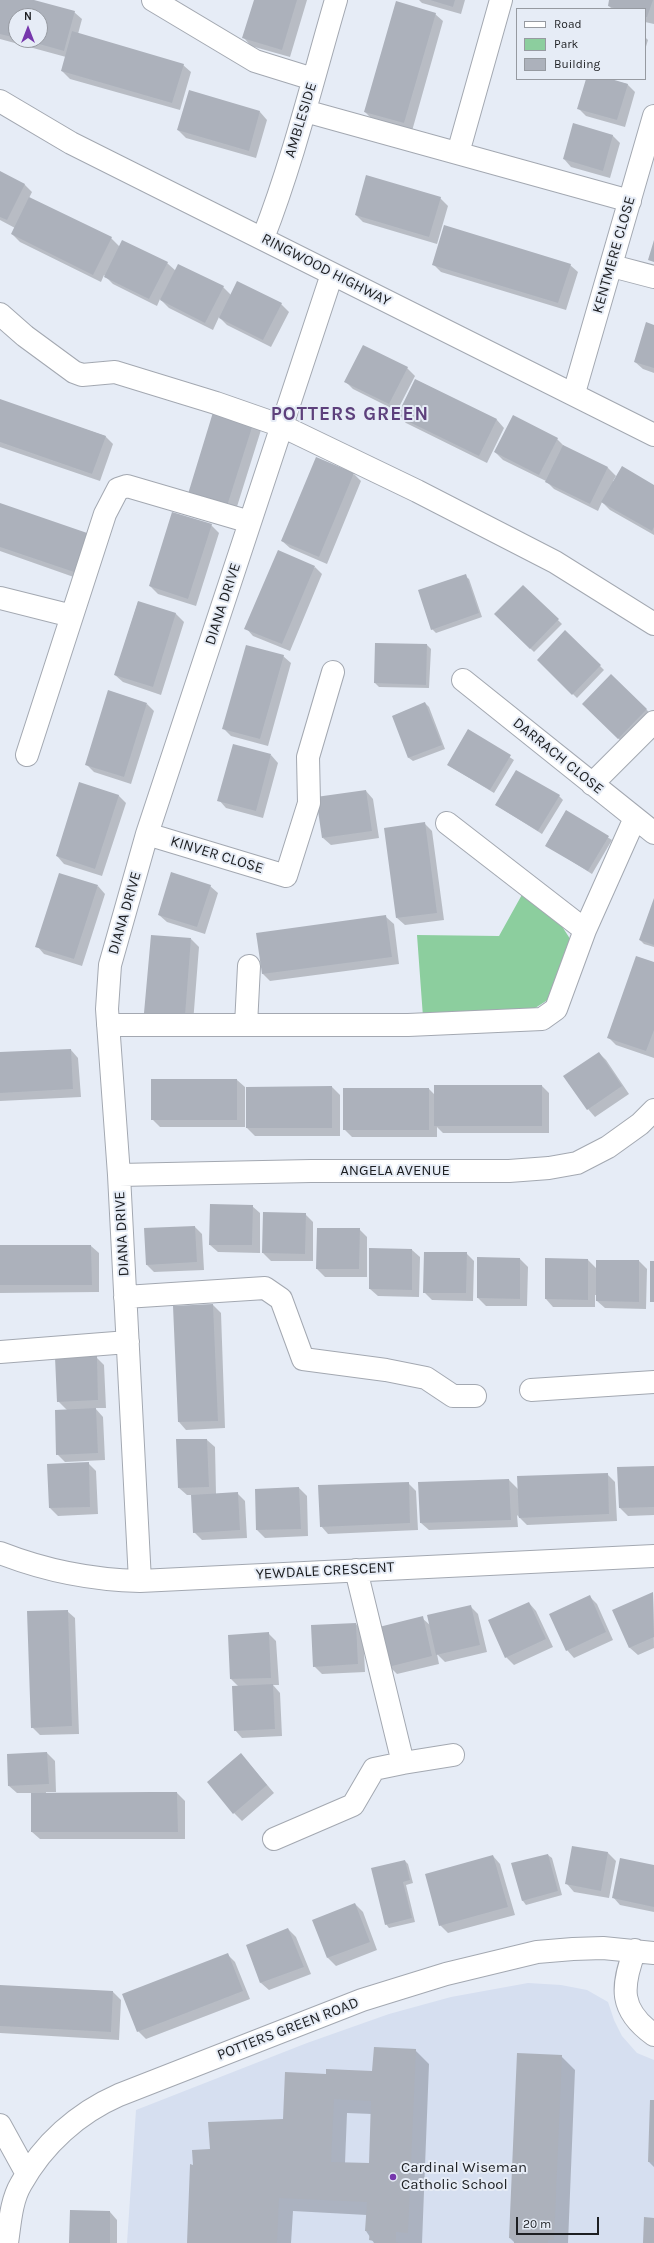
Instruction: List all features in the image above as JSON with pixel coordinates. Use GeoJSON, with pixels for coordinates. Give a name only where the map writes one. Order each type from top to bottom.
{"type":"FeatureCollection","features":[{"type":"Feature","properties":{"kind":"street","name":"AMBLESIDE"},"geometry":{"type":"LineString","coordinates":[[263,238],[273,212],[314,79],[336,0]]}},
{"type":"Feature","properties":{"kind":"street"},"geometry":{"type":"LineString","coordinates":[[458,153],[501,0]]}},
{"type":"Feature","properties":{"kind":"street"},"geometry":{"type":"LineString","coordinates":[[155,1],[251,58],[314,79]]}},
{"type":"Feature","properties":{"kind":"street","name":"RINGWOOD HIGHWAY"},"geometry":{"type":"LineString","coordinates":[[0,101],[71,143],[574,393],[654,435]]}},
{"type":"Feature","properties":{"kind":"street"},"geometry":{"type":"LineString","coordinates":[[304,111],[630,201]]}},
{"type":"Feature","properties":{"kind":"street","name":"KENTMERE CLOSE"},"geometry":{"type":"LineString","coordinates":[[574,393],[612,266],[654,116]]}},
{"type":"Feature","properties":{"kind":"street"},"geometry":{"type":"LineString","coordinates":[[612,266],[654,277]]}},
{"type":"Feature","properties":{"kind":"street","name":"DIANA DRIVE"},"geometry":{"type":"LineString","coordinates":[[140,1582],[119,1175],[107,1009],[110,965],[148,834],[332,274]]}},
{"type":"Feature","properties":{"kind":"street"},"geometry":{"type":"LineString","coordinates":[[0,314],[25,336],[74,372],[82,375],[115,372],[282,426],[417,491],[555,562],[654,624]]}},
{"type":"Feature","properties":{"kind":"street"},"geometry":{"type":"LineString","coordinates":[[27,755],[105,514],[118,489],[127,486],[250,522]]}},
{"type":"Feature","properties":{"kind":"street"},"geometry":{"type":"LineString","coordinates":[[0,598],[72,616]]}},
{"type":"Feature","properties":{"kind":"street","name":"KINVER CLOSE"},"geometry":{"type":"LineString","coordinates":[[148,834],[286,876],[309,803],[308,757],[333,672]]}},
{"type":"Feature","properties":{"kind":"street","name":"DARRACH CLOSE"},"geometry":{"type":"LineString","coordinates":[[463,680],[654,833]]}},
{"type":"Feature","properties":{"kind":"street"},"geometry":{"type":"LineString","coordinates":[[592,784],[654,722]]}},
{"type":"Feature","properties":{"kind":"street"},"geometry":{"type":"LineString","coordinates":[[108,1025],[408,1025],[542,1019],[556,1009],[585,930],[635,818]]}},
{"type":"Feature","properties":{"kind":"street"},"geometry":{"type":"LineString","coordinates":[[447,823],[585,930]]}},
{"type":"Feature","properties":{"kind":"street"},"geometry":{"type":"LineString","coordinates":[[246,1025],[249,966]]}},
{"type":"Feature","properties":{"kind":"street","name":"ANGELA AVENUE"},"geometry":{"type":"LineString","coordinates":[[119,1175],[311,1171],[509,1171],[549,1168],[577,1163],[608,1147],[640,1124],[654,1110]]}},
{"type":"Feature","properties":{"kind":"street"},"geometry":{"type":"LineString","coordinates":[[125,1297],[265,1288],[281,1299],[303,1358],[386,1370],[426,1378],[453,1396],[475,1396]]}},
{"type":"Feature","properties":{"kind":"street"},"geometry":{"type":"LineString","coordinates":[[0,1352],[128,1342]]}},
{"type":"Feature","properties":{"kind":"street"},"geometry":{"type":"LineString","coordinates":[[531,1390],[654,1382]]}},
{"type":"Feature","properties":{"kind":"street","name":"YEWDALE CRESCENT"},"geometry":{"type":"LineString","coordinates":[[0,1553],[22,1561],[72,1575],[108,1581],[140,1582],[654,1556]]}},
{"type":"Feature","properties":{"kind":"street"},"geometry":{"type":"LineString","coordinates":[[356,1570],[402,1763]]}},
{"type":"Feature","properties":{"kind":"street"},"geometry":{"type":"LineString","coordinates":[[274,1839],[353,1805],[374,1769],[453,1755]]}},
{"type":"Feature","properties":{"kind":"street","name":"POTTERS GREEN ROAD"},"geometry":{"type":"LineString","coordinates":[[7,2243],[12,2208],[20,2184],[41,2155],[67,2127],[96,2106],[362,2000],[446,1974],[536,1952],[573,1949],[645,1952]]}},
{"type":"Feature","properties":{"kind":"street"},"geometry":{"type":"LineString","coordinates":[[645,1952],[628,1970],[625,1996],[631,2014],[654,2035]]}},
{"type":"Feature","properties":{"kind":"street"},"geometry":{"type":"LineString","coordinates":[[0,2125],[27,2174]]}},
{"type":"Feature","properties":{"kind":"shaded area","name":"Cardinal Wiseman Catholic School"},"geometry":{"type":"Polygon","coordinates":[[[528,1983],[561,1985],[587,1990],[608,2002],[614,2020],[622,2036],[637,2053],[654,2060],[654,2243],[127,2243],[136,2110],[307,2043],[389,2014],[451,1997],[528,1983]]]}},
{"type":"Feature","properties":{"kind":"green space"},"geometry":{"type":"Polygon","coordinates":[[[524,891],[556,917],[574,945],[560,992],[529,1012],[423,1017],[417,935],[499,936],[524,891]]]}},
{"type":"Feature","properties":{"kind":"building"},"geometry":{"type":"Polygon","coordinates":[[[0,0],[34,0],[75,11],[64,51],[48,46],[48,8],[8,8],[8,36],[0,34],[0,0]]]}},
{"type":"Feature","properties":{"kind":"building"},"geometry":{"type":"Polygon","coordinates":[[[254,0],[297,0],[282,50],[242,38],[254,0]]]}},
{"type":"Feature","properties":{"kind":"building"},"geometry":{"type":"Polygon","coordinates":[[[430,0],[455,0],[453,7],[430,0]]]}},
{"type":"Feature","properties":{"kind":"building"},"geometry":{"type":"Polygon","coordinates":[[[609,0],[653,0],[647,17],[646,8],[614,8],[608,6],[609,0]]]}},
{"type":"Feature","properties":{"kind":"building"},"geometry":{"type":"Polygon","coordinates":[[[396,1],[436,13],[404,123],[364,112],[396,1]]]}},
{"type":"Feature","properties":{"kind":"building"},"geometry":{"type":"Polygon","coordinates":[[[72,31],[184,64],[172,103],[61,71],[72,31]]]}},
{"type":"Feature","properties":{"kind":"building"},"geometry":{"type":"Polygon","coordinates":[[[586,80],[614,80],[628,84],[617,120],[577,109],[586,80]]]}},
{"type":"Feature","properties":{"kind":"building"},"geometry":{"type":"Polygon","coordinates":[[[189,90],[260,111],[249,151],[177,130],[189,90]]]}},
{"type":"Feature","properties":{"kind":"building"},"geometry":{"type":"Polygon","coordinates":[[[573,123],[613,135],[603,171],[563,159],[573,123]]]}},
{"type":"Feature","properties":{"kind":"building"},"geometry":{"type":"Polygon","coordinates":[[[0,171],[25,184],[7,220],[0,217],[0,171]]]}},
{"type":"Feature","properties":{"kind":"building"},"geometry":{"type":"Polygon","coordinates":[[[366,175],[441,197],[429,237],[355,215],[366,175]]]}},
{"type":"Feature","properties":{"kind":"building"},"geometry":{"type":"Polygon","coordinates":[[[29,197],[112,237],[93,275],[11,234],[29,197]]]}},
{"type":"Feature","properties":{"kind":"building"},"geometry":{"type":"Polygon","coordinates":[[[444,225],[571,264],[558,303],[432,265],[444,225]]]}},
{"type":"Feature","properties":{"kind":"building"},"geometry":{"type":"Polygon","coordinates":[[[122,240],[168,262],[149,299],[104,277],[122,240]]]}},
{"type":"Feature","properties":{"kind":"building"},"geometry":{"type":"Polygon","coordinates":[[[654,240],[654,262],[648,260],[654,240]]]}},
{"type":"Feature","properties":{"kind":"building"},"geometry":{"type":"Polygon","coordinates":[[[178,264],[224,286],[205,323],[160,300],[178,264]]]}},
{"type":"Feature","properties":{"kind":"building"},"geometry":{"type":"Polygon","coordinates":[[[237,281],[282,303],[263,340],[219,318],[237,281]]]}},
{"type":"Feature","properties":{"kind":"building"},"geometry":{"type":"Polygon","coordinates":[[[646,322],[654,325],[654,368],[634,362],[646,322]]]}},
{"type":"Feature","properties":{"kind":"building"},"geometry":{"type":"Polygon","coordinates":[[[363,345],[408,367],[389,404],[344,382],[363,345]]]}},
{"type":"Feature","properties":{"kind":"building"},"geometry":{"type":"Polygon","coordinates":[[[415,379],[497,419],[479,456],[397,416],[415,379]]]}},
{"type":"Feature","properties":{"kind":"building"},"geometry":{"type":"Polygon","coordinates":[[[0,399],[106,436],[92,474],[0,442],[0,399]]]}},
{"type":"Feature","properties":{"kind":"building"},"geometry":{"type":"Polygon","coordinates":[[[214,409],[254,421],[227,506],[188,494],[214,409]]]}},
{"type":"Feature","properties":{"kind":"building"},"geometry":{"type":"Polygon","coordinates":[[[513,415],[558,438],[539,475],[494,452],[513,415]]]}},
{"type":"Feature","properties":{"kind":"building"},"geometry":{"type":"Polygon","coordinates":[[[563,445],[608,467],[590,504],[545,482],[563,445]]]}},
{"type":"Feature","properties":{"kind":"building"},"geometry":{"type":"Polygon","coordinates":[[[316,457],[354,473],[319,557],[281,541],[316,457]]]}},
{"type":"Feature","properties":{"kind":"building"},"geometry":{"type":"Polygon","coordinates":[[[622,466],[654,485],[654,527],[652,531],[601,502],[622,466]]]}},
{"type":"Feature","properties":{"kind":"building"},"geometry":{"type":"Polygon","coordinates":[[[0,503],[90,534],[77,573],[0,547],[0,503]]]}},
{"type":"Feature","properties":{"kind":"building"},"geometry":{"type":"Polygon","coordinates":[[[172,512],[212,524],[188,599],[149,586],[172,512]]]}},
{"type":"Feature","properties":{"kind":"building"},"geometry":{"type":"Polygon","coordinates":[[[278,550],[315,566],[282,644],[244,629],[278,550]]]}},
{"type":"Feature","properties":{"kind":"building"},"geometry":{"type":"Polygon","coordinates":[[[466,574],[479,613],[431,630],[418,590],[466,574]]]}},
{"type":"Feature","properties":{"kind":"building"},"geometry":{"type":"Polygon","coordinates":[[[523,585],[559,619],[530,649],[494,614],[523,585]]]}},
{"type":"Feature","properties":{"kind":"building"},"geometry":{"type":"Polygon","coordinates":[[[138,601],[176,613],[153,687],[114,675],[138,601]]]}},
{"type":"Feature","properties":{"kind":"building"},"geometry":{"type":"Polygon","coordinates":[[[565,630],[601,665],[572,695],[537,660],[565,630]]]}},
{"type":"Feature","properties":{"kind":"building"},"geometry":{"type":"Polygon","coordinates":[[[375,643],[427,644],[426,685],[374,683],[375,643]]]}},
{"type":"Feature","properties":{"kind":"building"},"geometry":{"type":"Polygon","coordinates":[[[246,645],[284,655],[260,739],[222,729],[246,645]]]}},
{"type":"Feature","properties":{"kind":"building"},"geometry":{"type":"Polygon","coordinates":[[[611,674],[647,709],[618,739],[582,704],[611,674]]]}},
{"type":"Feature","properties":{"kind":"building"},"geometry":{"type":"Polygon","coordinates":[[[108,690],[147,703],[124,777],[85,765],[108,690]]]}},
{"type":"Feature","properties":{"kind":"building"},"geometry":{"type":"Polygon","coordinates":[[[425,702],[442,745],[408,758],[392,716],[425,702]]]}},
{"type":"Feature","properties":{"kind":"building"},"geometry":{"type":"Polygon","coordinates":[[[468,729],[511,755],[490,790],[447,765],[468,729]]]}},
{"type":"Feature","properties":{"kind":"building"},"geometry":{"type":"Polygon","coordinates":[[[233,744],[271,754],[256,811],[217,801],[233,744]]]}},
{"type":"Feature","properties":{"kind":"building"},"geometry":{"type":"Polygon","coordinates":[[[516,770],[560,795],[538,831],[495,805],[516,770]]]}},
{"type":"Feature","properties":{"kind":"building"},"geometry":{"type":"Polygon","coordinates":[[[79,782],[119,795],[95,869],[56,856],[79,782]]]}},
{"type":"Feature","properties":{"kind":"building"},"geometry":{"type":"Polygon","coordinates":[[[366,790],[372,831],[322,838],[316,797],[366,790]]]}},
{"type":"Feature","properties":{"kind":"building"},"geometry":{"type":"Polygon","coordinates":[[[566,810],[609,836],[588,871],[545,846],[566,810]]]}},
{"type":"Feature","properties":{"kind":"building"},"geometry":{"type":"Polygon","coordinates":[[[425,822],[437,913],[396,918],[384,828],[425,822]]]}},
{"type":"Feature","properties":{"kind":"building"},"geometry":{"type":"Polygon","coordinates":[[[171,872],[211,885],[197,927],[158,915],[171,872]]]}},
{"type":"Feature","properties":{"kind":"building"},"geometry":{"type":"Polygon","coordinates":[[[59,873],[98,885],[74,959],[35,947],[59,873]]]}},
{"type":"Feature","properties":{"kind":"building"},"geometry":{"type":"Polygon","coordinates":[[[654,898],[654,945],[639,940],[654,898]]]}},
{"type":"Feature","properties":{"kind":"building"},"geometry":{"type":"Polygon","coordinates":[[[386,915],[392,957],[262,974],[256,933],[386,915]]]}},
{"type":"Feature","properties":{"kind":"building"},"geometry":{"type":"Polygon","coordinates":[[[151,935],[191,938],[185,1016],[144,1013],[151,935]]]}},
{"type":"Feature","properties":{"kind":"building"},"geometry":{"type":"Polygon","coordinates":[[[636,956],[654,962],[654,1030],[646,1051],[607,1038],[636,956]]]}},
{"type":"Feature","properties":{"kind":"building"},"geometry":{"type":"Polygon","coordinates":[[[71,1049],[73,1089],[0,1093],[0,1052],[71,1049]]]}},
{"type":"Feature","properties":{"kind":"building"},"geometry":{"type":"Polygon","coordinates":[[[599,1052],[622,1086],[587,1110],[563,1076],[599,1052]]]}},
{"type":"Feature","properties":{"kind":"building"},"geometry":{"type":"Polygon","coordinates":[[[151,1079],[237,1079],[237,1120],[151,1120],[151,1079]]]}},
{"type":"Feature","properties":{"kind":"building"},"geometry":{"type":"Polygon","coordinates":[[[434,1085],[542,1085],[542,1126],[434,1126],[434,1085]]]}},
{"type":"Feature","properties":{"kind":"building"},"geometry":{"type":"Polygon","coordinates":[[[332,1086],[332,1128],[246,1128],[246,1087],[332,1086]]]}},
{"type":"Feature","properties":{"kind":"building"},"geometry":{"type":"Polygon","coordinates":[[[343,1088],[429,1088],[429,1130],[343,1130],[343,1088]]]}},
{"type":"Feature","properties":{"kind":"building"},"geometry":{"type":"Polygon","coordinates":[[[210,1204],[253,1205],[252,1245],[209,1245],[210,1204]]]}},
{"type":"Feature","properties":{"kind":"building"},"geometry":{"type":"Polygon","coordinates":[[[263,1212],[306,1213],[305,1254],[262,1253],[263,1212]]]}},
{"type":"Feature","properties":{"kind":"building"},"geometry":{"type":"Polygon","coordinates":[[[195,1226],[197,1262],[146,1265],[144,1228],[195,1226]]]}},
{"type":"Feature","properties":{"kind":"building"},"geometry":{"type":"Polygon","coordinates":[[[317,1228],[360,1228],[359,1269],[316,1269],[317,1228]]]}},
{"type":"Feature","properties":{"kind":"building"},"geometry":{"type":"Polygon","coordinates":[[[0,1245],[91,1245],[92,1285],[0,1285],[0,1245]]]}},
{"type":"Feature","properties":{"kind":"building"},"geometry":{"type":"Polygon","coordinates":[[[369,1248],[412,1249],[412,1290],[369,1289],[369,1248]]]}},
{"type":"Feature","properties":{"kind":"building"},"geometry":{"type":"Polygon","coordinates":[[[424,1252],[467,1252],[466,1293],[423,1293],[424,1252]]]}},
{"type":"Feature","properties":{"kind":"building"},"geometry":{"type":"Polygon","coordinates":[[[477,1257],[520,1258],[520,1299],[477,1298],[477,1257]]]}},
{"type":"Feature","properties":{"kind":"building"},"geometry":{"type":"Polygon","coordinates":[[[545,1258],[588,1259],[588,1300],[545,1299],[545,1258]]]}},
{"type":"Feature","properties":{"kind":"building"},"geometry":{"type":"Polygon","coordinates":[[[596,1260],[639,1260],[639,1302],[596,1301],[596,1260]]]}},
{"type":"Feature","properties":{"kind":"building"},"geometry":{"type":"Polygon","coordinates":[[[650,1261],[654,1261],[654,1302],[650,1302],[650,1261]]]}},
{"type":"Feature","properties":{"kind":"building"},"geometry":{"type":"Polygon","coordinates":[[[213,1304],[218,1421],[178,1422],[173,1306],[213,1304]]]}},
{"type":"Feature","properties":{"kind":"building"},"geometry":{"type":"Polygon","coordinates":[[[97,1356],[98,1400],[57,1402],[55,1357],[97,1356]]]}},
{"type":"Feature","properties":{"kind":"building"},"geometry":{"type":"Polygon","coordinates":[[[96,1408],[98,1453],[56,1455],[55,1410],[96,1408]]]}},
{"type":"Feature","properties":{"kind":"building"},"geometry":{"type":"Polygon","coordinates":[[[176,1439],[207,1439],[209,1487],[178,1488],[176,1439]]]}},
{"type":"Feature","properties":{"kind":"building"},"geometry":{"type":"Polygon","coordinates":[[[89,1462],[90,1507],[49,1508],[47,1464],[89,1462]]]}},
{"type":"Feature","properties":{"kind":"building"},"geometry":{"type":"Polygon","coordinates":[[[654,1466],[654,1507],[619,1508],[617,1467],[654,1466]]]}},
{"type":"Feature","properties":{"kind":"building"},"geometry":{"type":"Polygon","coordinates":[[[608,1473],[609,1514],[519,1518],[517,1476],[608,1473]]]}},
{"type":"Feature","properties":{"kind":"building"},"geometry":{"type":"Polygon","coordinates":[[[509,1479],[511,1520],[420,1523],[418,1482],[509,1479]]]}},
{"type":"Feature","properties":{"kind":"building"},"geometry":{"type":"Polygon","coordinates":[[[409,1482],[410,1523],[320,1527],[318,1485],[409,1482]]]}},
{"type":"Feature","properties":{"kind":"building"},"geometry":{"type":"Polygon","coordinates":[[[299,1487],[301,1529],[256,1530],[255,1489],[299,1487]]]}},
{"type":"Feature","properties":{"kind":"building"},"geometry":{"type":"Polygon","coordinates":[[[238,1492],[240,1530],[193,1533],[191,1495],[238,1492]]]}},
{"type":"Feature","properties":{"kind":"building"},"geometry":{"type":"Polygon","coordinates":[[[653,1592],[654,1637],[629,1648],[612,1610],[653,1592]]]}},
{"type":"Feature","properties":{"kind":"building"},"geometry":{"type":"Polygon","coordinates":[[[590,1595],[606,1632],[566,1651],[549,1614],[590,1595]]]}},
{"type":"Feature","properties":{"kind":"building"},"geometry":{"type":"Polygon","coordinates":[[[529,1602],[546,1639],[505,1658],[488,1620],[529,1602]]]}},
{"type":"Feature","properties":{"kind":"building"},"geometry":{"type":"Polygon","coordinates":[[[471,1605],[480,1645],[436,1655],[427,1615],[471,1605]]]}},
{"type":"Feature","properties":{"kind":"building"},"geometry":{"type":"Polygon","coordinates":[[[68,1610],[72,1726],[31,1728],[27,1611],[68,1610]]]}},
{"type":"Feature","properties":{"kind":"building"},"geometry":{"type":"Polygon","coordinates":[[[423,1616],[432,1656],[388,1667],[379,1627],[423,1616]]]}},
{"type":"Feature","properties":{"kind":"building"},"geometry":{"type":"Polygon","coordinates":[[[356,1623],[358,1664],[313,1667],[311,1625],[356,1623]]]}},
{"type":"Feature","properties":{"kind":"building"},"geometry":{"type":"Polygon","coordinates":[[[269,1632],[271,1678],[230,1679],[228,1635],[269,1632]]]}},
{"type":"Feature","properties":{"kind":"building"},"geometry":{"type":"Polygon","coordinates":[[[273,1684],[275,1729],[234,1731],[232,1686],[273,1684]]]}},
{"type":"Feature","properties":{"kind":"building"},"geometry":{"type":"Polygon","coordinates":[[[47,1752],[49,1784],[8,1786],[7,1754],[47,1752]]]}},
{"type":"Feature","properties":{"kind":"building"},"geometry":{"type":"Polygon","coordinates":[[[241,1753],[267,1785],[233,1814],[207,1782],[241,1753]]]}},
{"type":"Feature","properties":{"kind":"building"},"geometry":{"type":"Polygon","coordinates":[[[177,1792],[178,1832],[31,1832],[31,1793],[177,1792]]]}},
{"type":"Feature","properties":{"kind":"building"},"geometry":{"type":"Polygon","coordinates":[[[572,1846],[608,1852],[601,1891],[565,1884],[572,1846]]]}},
{"type":"Feature","properties":{"kind":"building"},"geometry":{"type":"Polygon","coordinates":[[[548,1854],[558,1891],[522,1901],[511,1863],[548,1854]]]}},
{"type":"Feature","properties":{"kind":"building"},"geometry":{"type":"Polygon","coordinates":[[[493,1855],[508,1907],[439,1926],[425,1874],[493,1855]]]}},
{"type":"Feature","properties":{"kind":"building"},"geometry":{"type":"Polygon","coordinates":[[[620,1858],[654,1865],[654,1907],[612,1898],[620,1858]]]}},
{"type":"Feature","properties":{"kind":"building"},"geometry":{"type":"Polygon","coordinates":[[[405,1860],[410,1880],[403,1882],[412,1918],[385,1925],[371,1868],[405,1860]]]}},
{"type":"Feature","properties":{"kind":"building"},"geometry":{"type":"Polygon","coordinates":[[[355,1903],[370,1942],[327,1958],[312,1920],[355,1903]]]}},
{"type":"Feature","properties":{"kind":"building"},"geometry":{"type":"Polygon","coordinates":[[[288,1928],[304,1967],[260,1983],[246,1945],[288,1928]]]}},
{"type":"Feature","properties":{"kind":"building"},"geometry":{"type":"Polygon","coordinates":[[[228,1953],[243,1991],[137,2032],[122,1994],[228,1953]]]}},
{"type":"Feature","properties":{"kind":"building"},"geometry":{"type":"Polygon","coordinates":[[[0,1985],[113,1991],[111,2032],[0,2026],[0,1985]]]}},
{"type":"Feature","properties":{"kind":"building"},"geometry":{"type":"Polygon","coordinates":[[[374,2047],[416,2049],[408,2233],[396,2232],[396,2242],[401,2243],[374,2243],[374,2241],[369,2240],[370,2231],[365,2231],[367,2202],[279,2198],[277,2243],[187,2243],[190,2164],[193,2165],[192,2150],[210,2149],[208,2122],[283,2119],[285,2072],[326,2074],[326,2069],[372,2071],[374,2047]],[[334,2099],[331,2162],[369,2163],[371,2101],[334,2099]]]}},
{"type":"Feature","properties":{"kind":"building"},"geometry":{"type":"Polygon","coordinates":[[[517,2053],[562,2055],[554,2240],[548,2240],[548,2243],[514,2243],[514,2239],[509,2238],[517,2053]]]}},
{"type":"Feature","properties":{"kind":"building"},"geometry":{"type":"Polygon","coordinates":[[[650,2100],[654,2100],[654,2162],[648,2162],[650,2100]]]}},
{"type":"Feature","properties":{"kind":"building"},"geometry":{"type":"Polygon","coordinates":[[[70,2210],[110,2211],[110,2243],[69,2243],[70,2210]]]}},
{"type":"Feature","properties":{"kind":"building"},"geometry":{"type":"Polygon","coordinates":[[[644,2217],[654,2218],[654,2243],[643,2243],[644,2217]]]}},
{"type":"Feature","properties":{"kind":"place","name":"Cardinal Wiseman Catholic School"},"geometry":{"type":"Point","coordinates":[393,2177]}},
{"type":"Feature","properties":{"kind":"district","name":"POTTERS GREEN"},"geometry":{"type":"Point","coordinates":[350,415]}}]}
